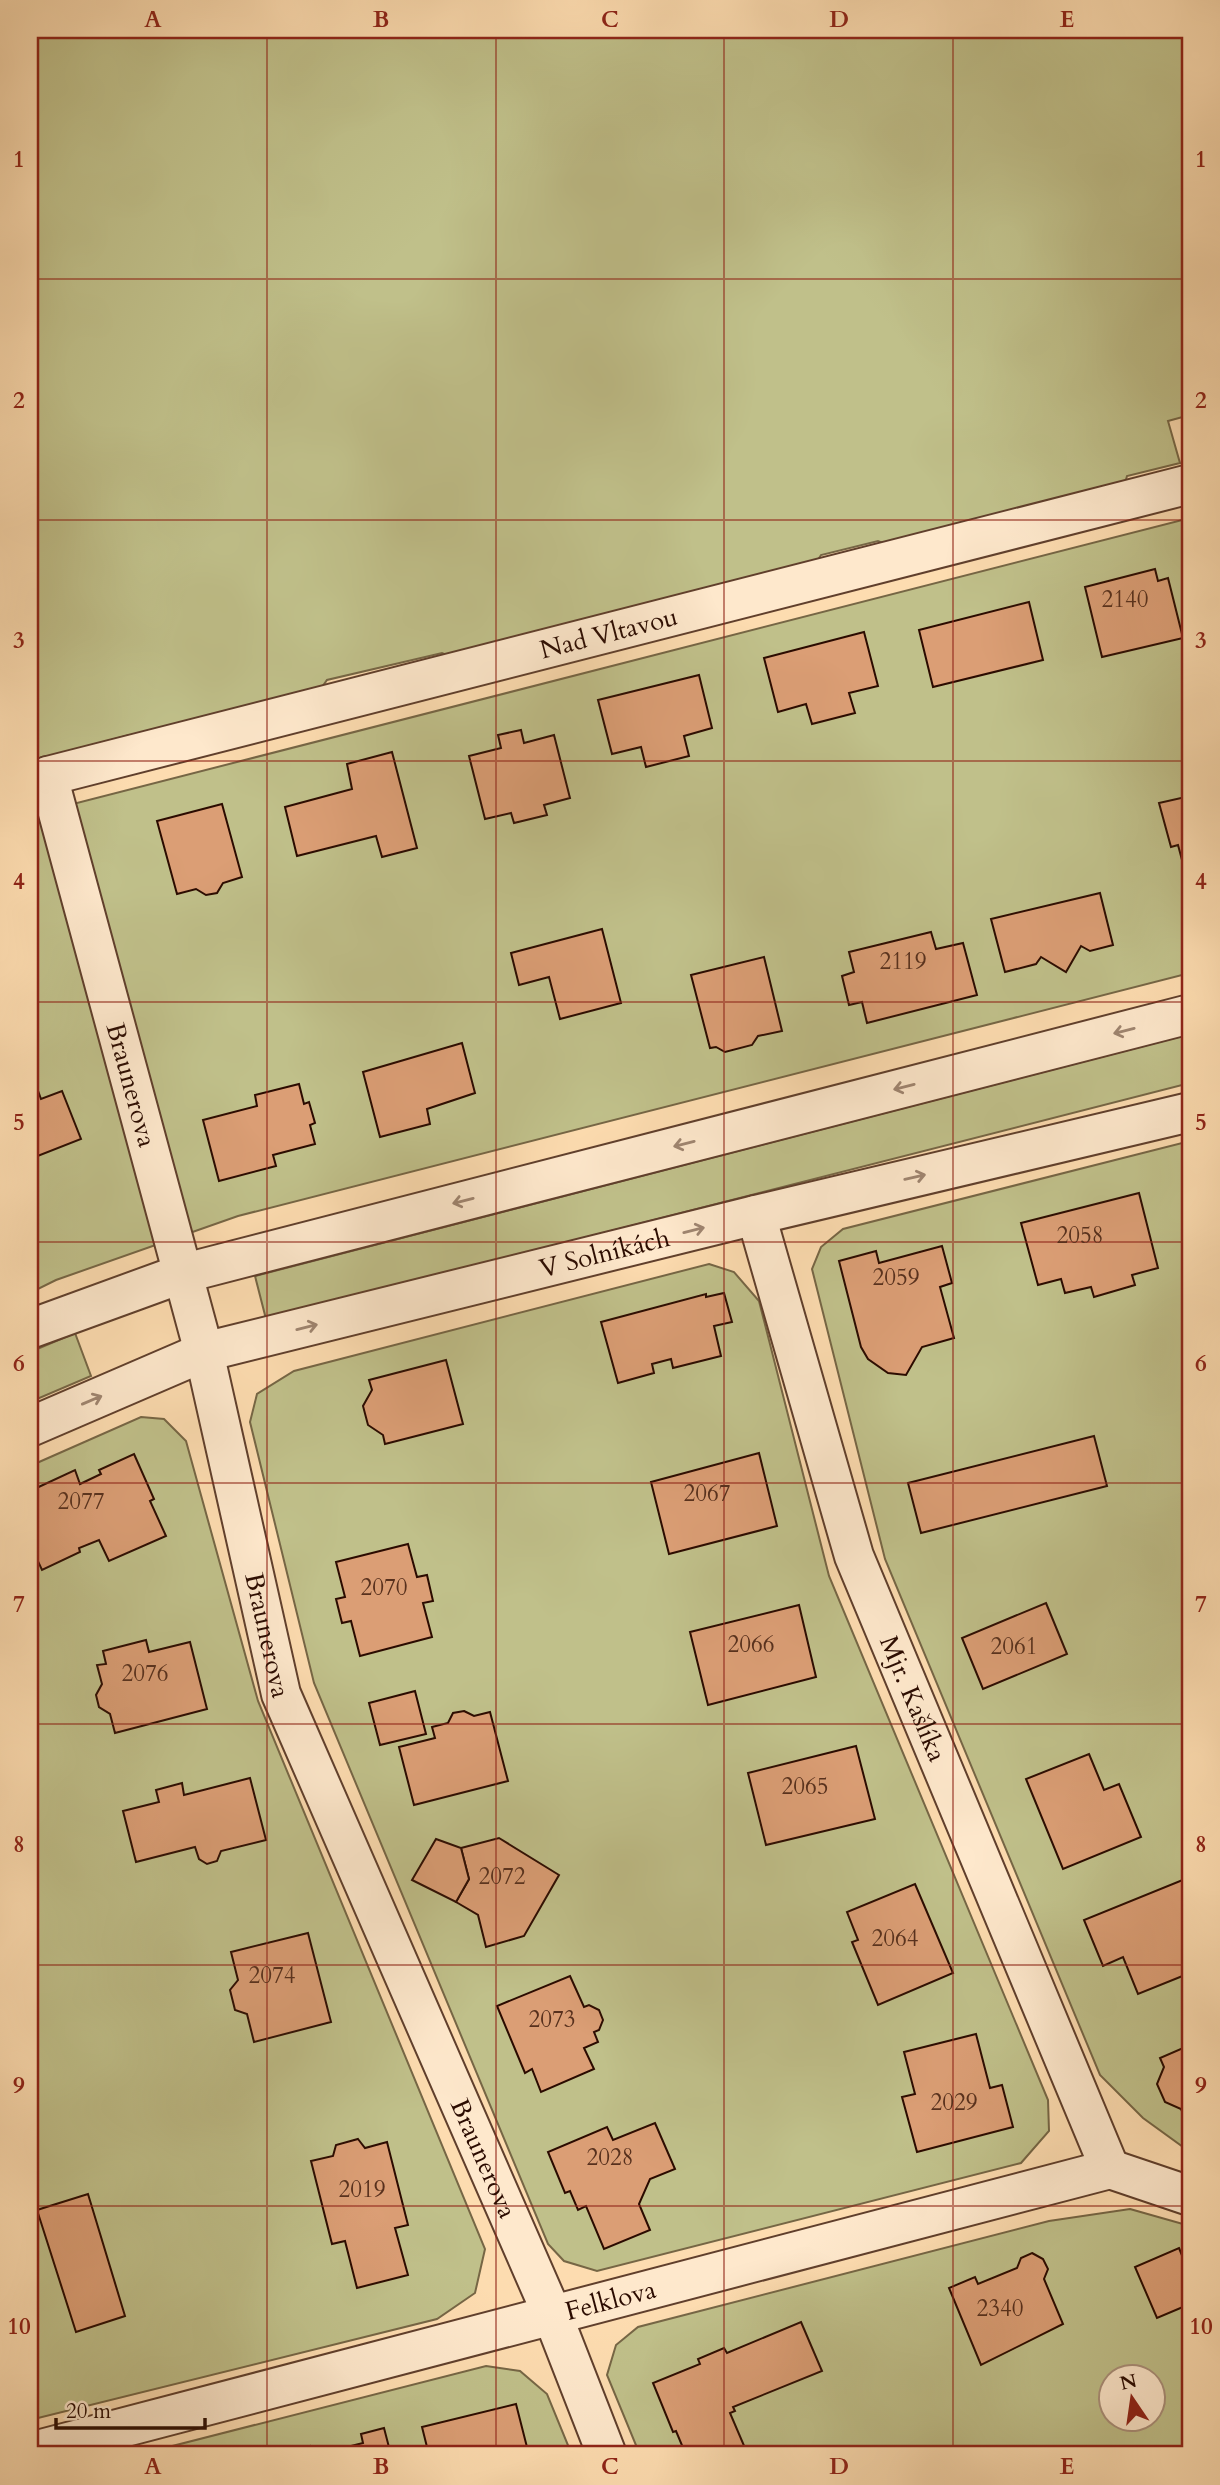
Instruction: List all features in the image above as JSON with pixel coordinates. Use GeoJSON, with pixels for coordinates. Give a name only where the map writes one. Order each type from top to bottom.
{"type":"FeatureCollection","features":[{"type":"Feature","properties":{"kind":"street","name":"Nad Vltavou"},"geometry":{"type":"LineString","coordinates":[[39,779],[1190,484]]}},
{"type":"Feature","properties":{"kind":"street","name":"Braunerova"},"geometry":{"type":"LineString","coordinates":[[39,779],[204,1352],[281,1693],[552,2314],[607,2455]]}},
{"type":"Feature","properties":{"kind":"street"},"geometry":{"type":"LineString","coordinates":[[30,1329],[181,1274],[1190,1014]]}},
{"type":"Feature","properties":{"kind":"street","name":"V Solníkách"},"geometry":{"type":"LineString","coordinates":[[30,1427],[204,1352],[757,1215],[1190,1112]]}},
{"type":"Feature","properties":{"kind":"street","name":"Mjr. Kašlíka"},"geometry":{"type":"LineString","coordinates":[[757,1215],[854,1556],[1110,2169]]}},
{"type":"Feature","properties":{"kind":"street"},"geometry":{"type":"LineString","coordinates":[[1110,2169],[1190,2196]]}},
{"type":"Feature","properties":{"kind":"street","name":"Felklova"},"geometry":{"type":"LineString","coordinates":[[30,2452],[1110,2169]]}},
{"type":"Feature","properties":{"kind":"green space"},"geometry":{"type":"Polygon","coordinates":[[[30,30],[1190,30],[1190,415],[1168,421],[1180,463],[1127,476],[1122,494],[893,547],[878,541],[821,555],[809,574],[465,663],[442,653],[327,680],[311,703],[147,745],[129,735],[30,762],[30,30]]]}},
{"type":"Feature","properties":{"kind":"green space"},"geometry":{"type":"Polygon","coordinates":[[[1190,518],[1190,973],[238,1216],[56,1280],[30,1293],[30,815],[1190,518]]]}},
{"type":"Feature","properties":{"kind":"green space"},"geometry":{"type":"Polygon","coordinates":[[[1190,1034],[1190,1083],[266,1319],[255,1276],[1190,1034]]]}},
{"type":"Feature","properties":{"kind":"green space"},"geometry":{"type":"Polygon","coordinates":[[[1190,1141],[1190,2152],[1143,2118],[1100,2075],[885,1559],[812,1269],[821,1247],[843,1229],[1190,1141]]]}},
{"type":"Feature","properties":{"kind":"green space"},"geometry":{"type":"Polygon","coordinates":[[[709,1264],[734,1272],[759,1301],[829,1576],[1048,2100],[1049,2131],[1021,2163],[597,2271],[564,2261],[548,2244],[314,1683],[250,1422],[257,1394],[294,1371],[709,1264]]]}},
{"type":"Feature","properties":{"kind":"green space"},"geometry":{"type":"Polygon","coordinates":[[[75,1333],[91,1376],[30,1402],[30,1352],[75,1333]]]}},
{"type":"Feature","properties":{"kind":"green space"},"geometry":{"type":"Polygon","coordinates":[[[141,1417],[164,1419],[186,1441],[258,1701],[485,2249],[475,2293],[437,2319],[30,2420],[30,1466],[141,1417]]]}},
{"type":"Feature","properties":{"kind":"green space"},"geometry":{"type":"Polygon","coordinates":[[[1130,2209],[1190,2226],[1190,2455],[640,2455],[607,2375],[616,2345],[638,2327],[1049,2221],[1130,2209]]]}},
{"type":"Feature","properties":{"kind":"green space"},"geometry":{"type":"Polygon","coordinates":[[[486,2366],[520,2371],[547,2394],[572,2455],[137,2455],[486,2366]]]}},
{"type":"Feature","properties":{"kind":"building"},"geometry":{"type":"Polygon","coordinates":[[[1155,569],[1158,581],[1168,578],[1183,638],[1102,657],[1085,587],[1155,569]]]}},
{"type":"Feature","properties":{"kind":"building"},"geometry":{"type":"Polygon","coordinates":[[[1029,602],[1043,660],[933,687],[919,630],[1029,602]]]}},
{"type":"Feature","properties":{"kind":"building"},"geometry":{"type":"Polygon","coordinates":[[[864,632],[878,686],[849,693],[855,713],[812,724],[806,704],[778,712],[764,658],[864,632]]]}},
{"type":"Feature","properties":{"kind":"building"},"geometry":{"type":"Polygon","coordinates":[[[699,675],[712,728],[684,736],[689,756],[646,767],[641,747],[612,754],[598,700],[699,675]]]}},
{"type":"Feature","properties":{"kind":"building"},"geometry":{"type":"Polygon","coordinates":[[[521,730],[524,743],[554,735],[570,798],[544,805],[547,815],[514,823],[511,813],[485,819],[469,756],[501,748],[498,735],[521,730]]]}},
{"type":"Feature","properties":{"kind":"building"},"geometry":{"type":"Polygon","coordinates":[[[392,752],[417,848],[382,857],[376,836],[297,856],[285,807],[352,789],[347,764],[392,752]]]}},
{"type":"Feature","properties":{"kind":"building"},"geometry":{"type":"Polygon","coordinates":[[[1190,796],[1190,890],[1178,845],[1171,847],[1159,803],[1190,796]]]}},
{"type":"Feature","properties":{"kind":"building"},"geometry":{"type":"Polygon","coordinates":[[[222,804],[242,877],[223,883],[217,893],[206,895],[196,889],[177,894],[157,821],[222,804]]]}},
{"type":"Feature","properties":{"kind":"building"},"geometry":{"type":"Polygon","coordinates":[[[1100,893],[1113,945],[1090,951],[1081,946],[1066,972],[1041,957],[1036,964],[1005,972],[991,919],[1100,893]]]}},
{"type":"Feature","properties":{"kind":"building"},"geometry":{"type":"Polygon","coordinates":[[[602,929],[621,1003],[560,1019],[549,977],[519,985],[511,953],[602,929]]]}},
{"type":"Feature","properties":{"kind":"building"},"geometry":{"type":"Polygon","coordinates":[[[931,932],[936,949],[963,943],[977,995],[867,1023],[862,1002],[849,1005],[842,976],[854,972],[849,952],[931,932]]]}},
{"type":"Feature","properties":{"kind":"building"},"geometry":{"type":"Polygon","coordinates":[[[764,957],[782,1031],[758,1036],[752,1045],[725,1052],[716,1047],[710,1048],[691,975],[764,957]]]}},
{"type":"Feature","properties":{"kind":"building"},"geometry":{"type":"Polygon","coordinates":[[[462,1043],[475,1093],[427,1109],[430,1124],[380,1137],[363,1072],[462,1043]]]}},
{"type":"Feature","properties":{"kind":"building"},"geometry":{"type":"Polygon","coordinates":[[[32,1074],[41,1099],[62,1091],[81,1139],[30,1159],[32,1074]]]}},
{"type":"Feature","properties":{"kind":"building"},"geometry":{"type":"Polygon","coordinates":[[[299,1084],[304,1104],[309,1102],[315,1123],[310,1125],[315,1144],[273,1155],[276,1166],[219,1181],[203,1120],[257,1106],[255,1095],[299,1084]]]}},
{"type":"Feature","properties":{"kind":"building"},"geometry":{"type":"Polygon","coordinates":[[[1139,1193],[1158,1268],[1132,1275],[1135,1285],[1094,1297],[1091,1287],[1065,1293],[1061,1279],[1038,1285],[1021,1223],[1139,1193]]]}},
{"type":"Feature","properties":{"kind":"building"},"geometry":{"type":"Polygon","coordinates":[[[942,1246],[952,1283],[940,1287],[954,1338],[922,1347],[906,1375],[888,1373],[868,1359],[861,1347],[839,1261],[876,1251],[879,1263],[942,1246]]]}},
{"type":"Feature","properties":{"kind":"building"},"geometry":{"type":"Polygon","coordinates":[[[724,1293],[732,1322],[714,1326],[721,1356],[673,1368],[671,1359],[652,1364],[654,1373],[618,1383],[601,1322],[706,1294],[706,1297],[724,1293]]]}},
{"type":"Feature","properties":{"kind":"building"},"geometry":{"type":"Polygon","coordinates":[[[446,1360],[463,1424],[385,1444],[383,1435],[368,1425],[363,1406],[372,1390],[369,1380],[446,1360]]]}},
{"type":"Feature","properties":{"kind":"building"},"geometry":{"type":"Polygon","coordinates":[[[1094,1436],[1107,1486],[921,1533],[908,1483],[1094,1436]]]}},
{"type":"Feature","properties":{"kind":"building"},"geometry":{"type":"Polygon","coordinates":[[[759,1453],[777,1526],[669,1554],[651,1482],[759,1453]]]}},
{"type":"Feature","properties":{"kind":"building"},"geometry":{"type":"Polygon","coordinates":[[[134,1454],[154,1499],[150,1501],[166,1536],[109,1561],[99,1540],[79,1548],[80,1552],[42,1570],[30,1544],[30,1491],[75,1470],[80,1484],[101,1474],[99,1470],[134,1454]]]}},
{"type":"Feature","properties":{"kind":"building"},"geometry":{"type":"Polygon","coordinates":[[[408,1544],[417,1577],[427,1575],[433,1601],[423,1603],[432,1637],[360,1656],[351,1621],[342,1623],[336,1599],[345,1597],[336,1562],[408,1544]]]}},
{"type":"Feature","properties":{"kind":"building"},"geometry":{"type":"Polygon","coordinates":[[[1046,1603],[1067,1654],[983,1689],[962,1638],[1046,1603]]]}},
{"type":"Feature","properties":{"kind":"building"},"geometry":{"type":"Polygon","coordinates":[[[799,1605],[816,1677],[708,1705],[690,1632],[799,1605]]]}},
{"type":"Feature","properties":{"kind":"building"},"geometry":{"type":"Polygon","coordinates":[[[146,1640],[149,1652],[190,1642],[207,1709],[115,1733],[110,1714],[99,1707],[96,1695],[102,1684],[97,1665],[106,1664],[103,1651],[146,1640]]]}},
{"type":"Feature","properties":{"kind":"building"},"geometry":{"type":"Polygon","coordinates":[[[415,1691],[426,1734],[380,1745],[369,1703],[415,1691]]]}},
{"type":"Feature","properties":{"kind":"building"},"geometry":{"type":"Polygon","coordinates":[[[464,1711],[474,1716],[490,1712],[508,1781],[414,1805],[399,1747],[435,1738],[432,1727],[448,1723],[453,1713],[464,1711]]]}},
{"type":"Feature","properties":{"kind":"building"},"geometry":{"type":"Polygon","coordinates":[[[856,1746],[875,1819],[766,1845],[748,1773],[856,1746]]]}},
{"type":"Feature","properties":{"kind":"building"},"geometry":{"type":"Polygon","coordinates":[[[1089,1754],[1104,1790],[1119,1784],[1141,1837],[1063,1869],[1026,1779],[1089,1754]]]}},
{"type":"Feature","properties":{"kind":"building"},"geometry":{"type":"Polygon","coordinates":[[[250,1778],[266,1840],[221,1851],[217,1861],[207,1864],[199,1859],[195,1847],[136,1862],[123,1811],[159,1802],[156,1790],[182,1783],[184,1795],[250,1778]]]}},
{"type":"Feature","properties":{"kind":"building"},"geometry":{"type":"Polygon","coordinates":[[[499,1838],[559,1875],[524,1936],[486,1947],[478,1915],[456,1902],[469,1879],[461,1848],[499,1838]]]}},
{"type":"Feature","properties":{"kind":"building"},"geometry":{"type":"Polygon","coordinates":[[[436,1839],[461,1848],[469,1879],[456,1902],[412,1880],[436,1839]]]}},
{"type":"Feature","properties":{"kind":"building"},"geometry":{"type":"Polygon","coordinates":[[[1190,1877],[1190,1973],[1138,1994],[1123,1957],[1103,1966],[1084,1920],[1190,1877]]]}},
{"type":"Feature","properties":{"kind":"building"},"geometry":{"type":"Polygon","coordinates":[[[915,1884],[953,1973],[878,2005],[852,1942],[858,1940],[847,1912],[915,1884]]]}},
{"type":"Feature","properties":{"kind":"building"},"geometry":{"type":"Polygon","coordinates":[[[308,1933],[331,2022],[254,2042],[247,2014],[235,2010],[230,1990],[238,1980],[231,1952],[308,1933]]]}},
{"type":"Feature","properties":{"kind":"building"},"geometry":{"type":"Polygon","coordinates":[[[570,1976],[584,2007],[589,2005],[599,2010],[603,2020],[599,2030],[594,2032],[598,2042],[584,2048],[594,2069],[541,2092],[532,2069],[525,2073],[497,2006],[570,1976]]]}},
{"type":"Feature","properties":{"kind":"building"},"geometry":{"type":"Polygon","coordinates":[[[976,2034],[990,2088],[1002,2085],[1013,2127],[917,2152],[902,2097],[915,2094],[904,2052],[976,2034]]]}},
{"type":"Feature","properties":{"kind":"building"},"geometry":{"type":"Polygon","coordinates":[[[1190,2045],[1190,2117],[1185,2119],[1181,2109],[1165,2102],[1157,2084],[1164,2067],[1160,2058],[1190,2045]]]}},
{"type":"Feature","properties":{"kind":"building"},"geometry":{"type":"Polygon","coordinates":[[[655,2123],[675,2169],[650,2179],[639,2204],[650,2230],[604,2249],[586,2206],[578,2210],[570,2191],[565,2193],[548,2152],[607,2127],[613,2140],[655,2123]]]}},
{"type":"Feature","properties":{"kind":"building"},"geometry":{"type":"Polygon","coordinates":[[[358,2139],[365,2148],[387,2142],[408,2225],[395,2228],[408,2275],[357,2288],[345,2241],[332,2244],[311,2161],[333,2156],[336,2145],[358,2139]]]}},
{"type":"Feature","properties":{"kind":"building"},"geometry":{"type":"Polygon","coordinates":[[[88,2194],[125,2316],[76,2332],[37,2210],[88,2194]]]}},
{"type":"Feature","properties":{"kind":"building"},"geometry":{"type":"Polygon","coordinates":[[[1179,2248],[1190,2275],[1190,2304],[1157,2318],[1135,2267],[1179,2248]]]}},
{"type":"Feature","properties":{"kind":"building"},"geometry":{"type":"Polygon","coordinates":[[[1032,2253],[1043,2259],[1048,2269],[1044,2279],[1063,2324],[981,2365],[949,2288],[975,2277],[978,2284],[1017,2268],[1021,2258],[1032,2253]]]}},
{"type":"Feature","properties":{"kind":"building"},"geometry":{"type":"Polygon","coordinates":[[[801,2322],[822,2371],[733,2407],[735,2411],[730,2413],[748,2455],[686,2455],[676,2431],[673,2432],[653,2383],[700,2364],[698,2359],[724,2348],[727,2353],[801,2322]]]}},
{"type":"Feature","properties":{"kind":"building"},"geometry":{"type":"Polygon","coordinates":[[[516,2404],[529,2455],[429,2455],[422,2427],[516,2404]]]}},
{"type":"Feature","properties":{"kind":"building"},"geometry":{"type":"Polygon","coordinates":[[[384,2428],[391,2455],[315,2455],[363,2443],[361,2434],[384,2428]]]}},
{"type":"Feature","properties":{"kind":"building"},"geometry":{"type":"Polygon","coordinates":[[[310,2446],[312,2455],[283,2455],[283,2454],[310,2446]]]}}]}
